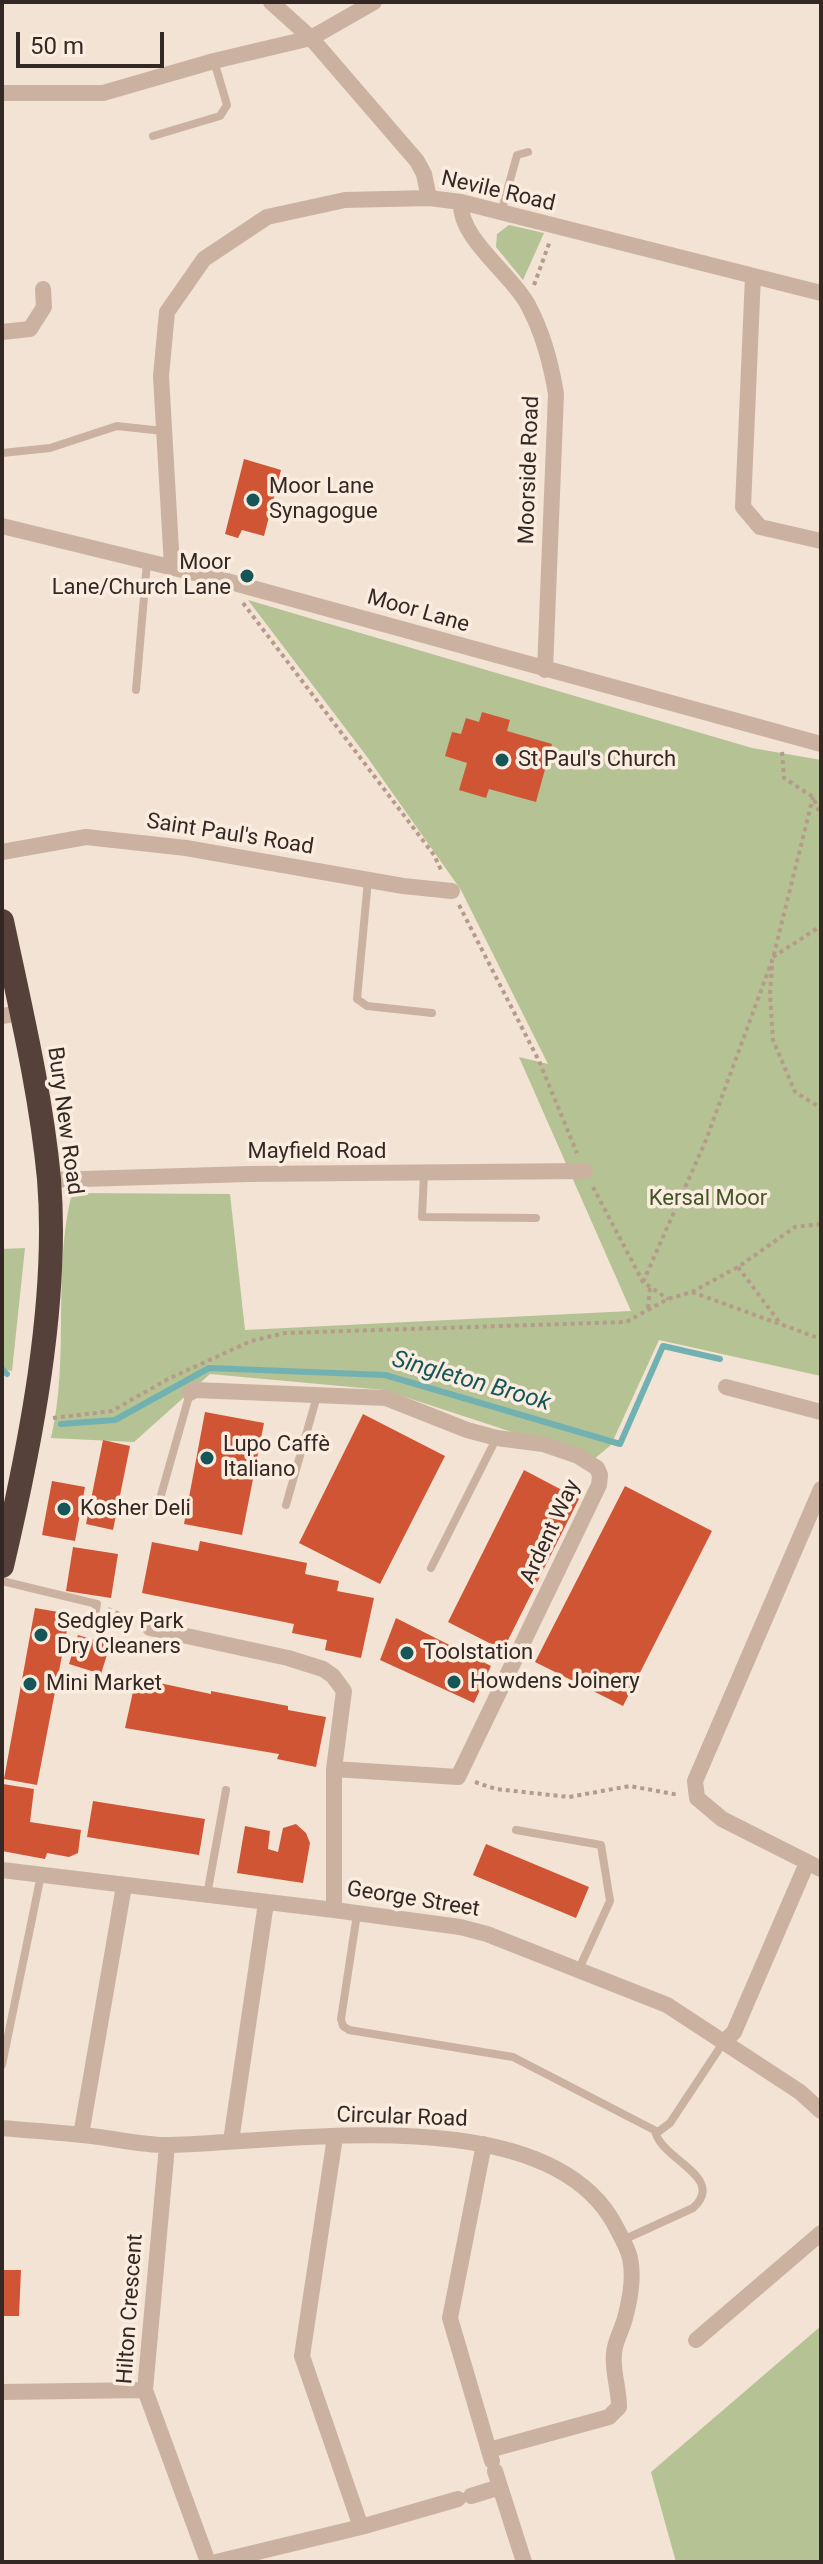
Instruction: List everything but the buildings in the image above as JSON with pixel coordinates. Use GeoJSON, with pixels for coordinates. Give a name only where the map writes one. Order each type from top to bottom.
{"type":"FeatureCollection","features":[{"type":"Feature","properties":{"kind":"highway","name":"Bury New Road"},"geometry":{"type":"LineString","coordinates":[[2,921],[11,1015],[35,1082],[49,1180],[48,1298],[41,1358],[2,1566]]}},
{"type":"Feature","properties":{"kind":"street"},"geometry":{"type":"LineString","coordinates":[[271,2],[311,38],[417,161],[424,174],[429,198]]}},
{"type":"Feature","properties":{"kind":"street"},"geometry":{"type":"LineString","coordinates":[[2,93],[103,93],[214,61],[311,38],[374,2]]}},
{"type":"Feature","properties":{"kind":"street","name":"Nevile Road"},"geometry":{"type":"LineString","coordinates":[[172,567],[161,376],[167,312],[204,259],[267,217],[345,200],[429,198],[461,202],[821,293]]}},
{"type":"Feature","properties":{"kind":"street","name":"Moorside Road"},"geometry":{"type":"LineString","coordinates":[[461,202],[460,213],[468,230],[527,302],[546,347],[556,394],[545,670]]}},
{"type":"Feature","properties":{"kind":"street"},"geometry":{"type":"LineString","coordinates":[[753,276],[743,507],[760,527],[821,541]]}},
{"type":"Feature","properties":{"kind":"street"},"geometry":{"type":"LineString","coordinates":[[2,332],[30,329],[44,307],[43,289]]}},
{"type":"Feature","properties":{"kind":"street","name":"Moor Lane"},"geometry":{"type":"LineString","coordinates":[[2,526],[223,580],[821,744]]}},
{"type":"Feature","properties":{"kind":"street","name":"Saint Paul's Road"},"geometry":{"type":"LineString","coordinates":[[2,852],[86,837],[186,848],[452,891]]}},
{"type":"Feature","properties":{"kind":"street","name":"Mayfield Road"},"geometry":{"type":"LineString","coordinates":[[49,1180],[249,1174],[585,1171]]}},
{"type":"Feature","properties":{"kind":"street"},"geometry":{"type":"LineString","coordinates":[[726,1387],[821,1412]]}},
{"type":"Feature","properties":{"kind":"street","name":"Ardent Way"},"geometry":{"type":"LineString","coordinates":[[190,1393],[195,1390],[386,1398],[467,1430],[497,1438],[543,1444],[583,1459],[597,1468],[599,1485],[458,1777]]}},
{"type":"Feature","properties":{"kind":"street"},"geometry":{"type":"LineString","coordinates":[[723,2043],[734,2032],[814,1866],[722,1819],[697,1798],[695,1781],[821,1489]]}},
{"type":"Feature","properties":{"kind":"street"},"geometry":{"type":"LineString","coordinates":[[150,1628],[288,1658],[323,1669],[333,1676],[344,1691],[334,1769],[334,1910]]}},
{"type":"Feature","properties":{"kind":"street"},"geometry":{"type":"LineString","coordinates":[[334,1769],[458,1777]]}},
{"type":"Feature","properties":{"kind":"street","name":"George Street"},"geometry":{"type":"LineString","coordinates":[[2,1870],[473,1930],[513,1942],[667,2005],[800,2092],[821,2111]]}},
{"type":"Feature","properties":{"kind":"street"},"geometry":{"type":"LineString","coordinates":[[81,2135],[124,1886]]}},
{"type":"Feature","properties":{"kind":"street"},"geometry":{"type":"LineString","coordinates":[[231,2141],[266,1903]]}},
{"type":"Feature","properties":{"kind":"street","name":"Circular Road"},"geometry":{"type":"LineString","coordinates":[[2,2128],[167,2146],[335,2137],[439,2137],[484,2144],[524,2156],[575,2179],[593,2193],[607,2210],[630,2259],[626,2317],[614,2349],[619,2407],[609,2417],[494,2467]]}},
{"type":"Feature","properties":{"kind":"street"},"geometry":{"type":"LineString","coordinates":[[335,2137],[302,2356],[361,2527]]}},
{"type":"Feature","properties":{"kind":"street"},"geometry":{"type":"LineString","coordinates":[[484,2144],[450,2318],[524,2562]]}},
{"type":"Feature","properties":{"kind":"street","name":"Hilton Crescent"},"geometry":{"type":"LineString","coordinates":[[167,2146],[145,2390],[208,2562]]}},
{"type":"Feature","properties":{"kind":"street"},"geometry":{"type":"LineString","coordinates":[[696,2340],[821,2233]]}},
{"type":"Feature","properties":{"kind":"street"},"geometry":{"type":"LineString","coordinates":[[2,2392],[145,2390]]}},
{"type":"Feature","properties":{"kind":"street"},"geometry":{"type":"LineString","coordinates":[[216,2562],[465,2498],[494,2467]]}},
{"type":"Feature","properties":{"kind":"lane"},"geometry":{"type":"LineString","coordinates":[[153,136],[220,116],[225,111],[227,105],[214,61]]}},
{"type":"Feature","properties":{"kind":"lane"},"geometry":{"type":"LineString","coordinates":[[501,214],[513,163],[517,155],[528,152]]}},
{"type":"Feature","properties":{"kind":"lane"},"geometry":{"type":"LineString","coordinates":[[2,453],[50,448],[117,426],[164,431]]}},
{"type":"Feature","properties":{"kind":"lane"},"geometry":{"type":"LineString","coordinates":[[136,690],[147,561]]}},
{"type":"Feature","properties":{"kind":"lane"},"geometry":{"type":"LineString","coordinates":[[369,879],[357,999],[367,1006],[432,1013]]}},
{"type":"Feature","properties":{"kind":"lane"},"geometry":{"type":"LineString","coordinates":[[424,1174],[422,1217],[536,1218]]}},
{"type":"Feature","properties":{"kind":"lane"},"geometry":{"type":"LineString","coordinates":[[161,1495],[190,1393]]}},
{"type":"Feature","properties":{"kind":"lane"},"geometry":{"type":"LineString","coordinates":[[286,1505],[317,1396]]}},
{"type":"Feature","properties":{"kind":"lane"},"geometry":{"type":"LineString","coordinates":[[431,1568],[497,1438]]}},
{"type":"Feature","properties":{"kind":"lane"},"geometry":{"type":"LineString","coordinates":[[2,1581],[97,1604],[93,1626]]}},
{"type":"Feature","properties":{"kind":"lane"},"geometry":{"type":"LineString","coordinates":[[207,1896],[226,1790]]}},
{"type":"Feature","properties":{"kind":"lane"},"geometry":{"type":"LineString","coordinates":[[516,1830],[601,1845],[610,1901],[579,1969]]}},
{"type":"Feature","properties":{"kind":"lane"},"geometry":{"type":"LineString","coordinates":[[2,2065],[41,1875]]}},
{"type":"Feature","properties":{"kind":"lane"},"geometry":{"type":"LineString","coordinates":[[357,1914],[341,2019],[343,2026],[349,2030],[513,2057],[655,2131],[664,2130],[670,2123],[723,2043]]}},
{"type":"Feature","properties":{"kind":"lane"},"geometry":{"type":"LineString","coordinates":[[623,2240],[700,2203],[703,2186],[698,2176],[665,2150],[657,2140],[655,2131]]}},
{"type":"Feature","properties":{"kind":"path"},"geometry":{"type":"LineString","coordinates":[[527,302],[555,228]]}},
{"type":"Feature","properties":{"kind":"path"},"geometry":{"type":"LineString","coordinates":[[223,580],[261,625],[434,855],[539,1061],[585,1171],[643,1282],[668,1299]]}},
{"type":"Feature","properties":{"kind":"path"},"geometry":{"type":"LineString","coordinates":[[780,733],[784,778],[813,797],[821,816]]}},
{"type":"Feature","properties":{"kind":"path"},"geometry":{"type":"LineString","coordinates":[[643,1282],[706,1140],[773,958],[813,797]]}},
{"type":"Feature","properties":{"kind":"path"},"geometry":{"type":"LineString","coordinates":[[773,958],[821,926]]}},
{"type":"Feature","properties":{"kind":"path"},"geometry":{"type":"LineString","coordinates":[[773,958],[770,994],[773,1040],[795,1092],[821,1108]]}},
{"type":"Feature","properties":{"kind":"path"},"geometry":{"type":"LineString","coordinates":[[61,1418],[112,1411],[168,1379],[251,1341],[285,1333],[626,1322],[738,1267],[795,1227],[821,1224]]}},
{"type":"Feature","properties":{"kind":"path"},"geometry":{"type":"LineString","coordinates":[[738,1267],[781,1325]]}},
{"type":"Feature","properties":{"kind":"path"},"geometry":{"type":"LineString","coordinates":[[648,1309],[650,1287]]}},
{"type":"Feature","properties":{"kind":"path"},"geometry":{"type":"LineString","coordinates":[[692,1292],[821,1339]]}},
{"type":"Feature","properties":{"kind":"path"},"geometry":{"type":"LineString","coordinates":[[97,1604],[150,1628]]}},
{"type":"Feature","properties":{"kind":"path"},"geometry":{"type":"LineString","coordinates":[[458,1777],[496,1789],[569,1797],[630,1786],[697,1798]]}},
{"type":"Feature","properties":{"kind":"green space"},"geometry":{"type":"Polygon","coordinates":[[[509,225],[544,233],[523,280],[496,247],[497,234],[509,225]]]}},
{"type":"Feature","properties":{"kind":"green space","name":"Kersal Moor"},"geometry":{"type":"Polygon","coordinates":[[[248,600],[752,748],[821,760],[821,1376],[659,1340],[611,1445],[594,1459],[384,1390],[210,1374],[134,1442],[51,1438],[57,1408],[63,1253],[72,1193],[230,1194],[245,1330],[631,1311],[519,1057],[548,1064],[461,890],[365,754],[248,600]]]}},
{"type":"Feature","properties":{"kind":"green space"},"geometry":{"type":"Polygon","coordinates":[[[25,1248],[12,1371],[2,1369],[2,1249],[25,1248]]]}},
{"type":"Feature","properties":{"kind":"green space"},"geometry":{"type":"Polygon","coordinates":[[[821,2326],[821,2562],[676,2562],[651,2472],[821,2326]]]}},
{"type":"Feature","properties":{"kind":"waterway","name":"Singleton Brook"},"geometry":{"type":"LineString","coordinates":[[61,1424],[115,1420],[209,1368],[385,1375],[620,1444],[663,1346],[720,1359]]}},
{"type":"Feature","properties":{"kind":"waterway","name":"Singleton Brook"},"geometry":{"type":"LineString","coordinates":[[2,1369],[7,1374]]}},
{"type":"Feature","properties":{"kind":"place","name":"Moor Lane Synagogue"},"geometry":{"type":"Point","coordinates":[253,500]}},
{"type":"Feature","properties":{"kind":"place","name":"Moor Lane/Church Lane"},"geometry":{"type":"Point","coordinates":[247,576]}},
{"type":"Feature","properties":{"kind":"place","name":"St Paul's Church"},"geometry":{"type":"Point","coordinates":[502,760]}},
{"type":"Feature","properties":{"kind":"place","name":"Lupo Caffè Italiano"},"geometry":{"type":"Point","coordinates":[207,1458]}},
{"type":"Feature","properties":{"kind":"place","name":"Kosher Deli"},"geometry":{"type":"Point","coordinates":[64,1509]}},
{"type":"Feature","properties":{"kind":"place","name":"Sedgley Park Dry Cleaners"},"geometry":{"type":"Point","coordinates":[41,1635]}},
{"type":"Feature","properties":{"kind":"place","name":"Toolstation"},"geometry":{"type":"Point","coordinates":[407,1653]}},
{"type":"Feature","properties":{"kind":"place","name":"Howdens Joinery"},"geometry":{"type":"Point","coordinates":[454,1682]}},
{"type":"Feature","properties":{"kind":"place","name":"Mini Market"},"geometry":{"type":"Point","coordinates":[30,1684]}}]}
